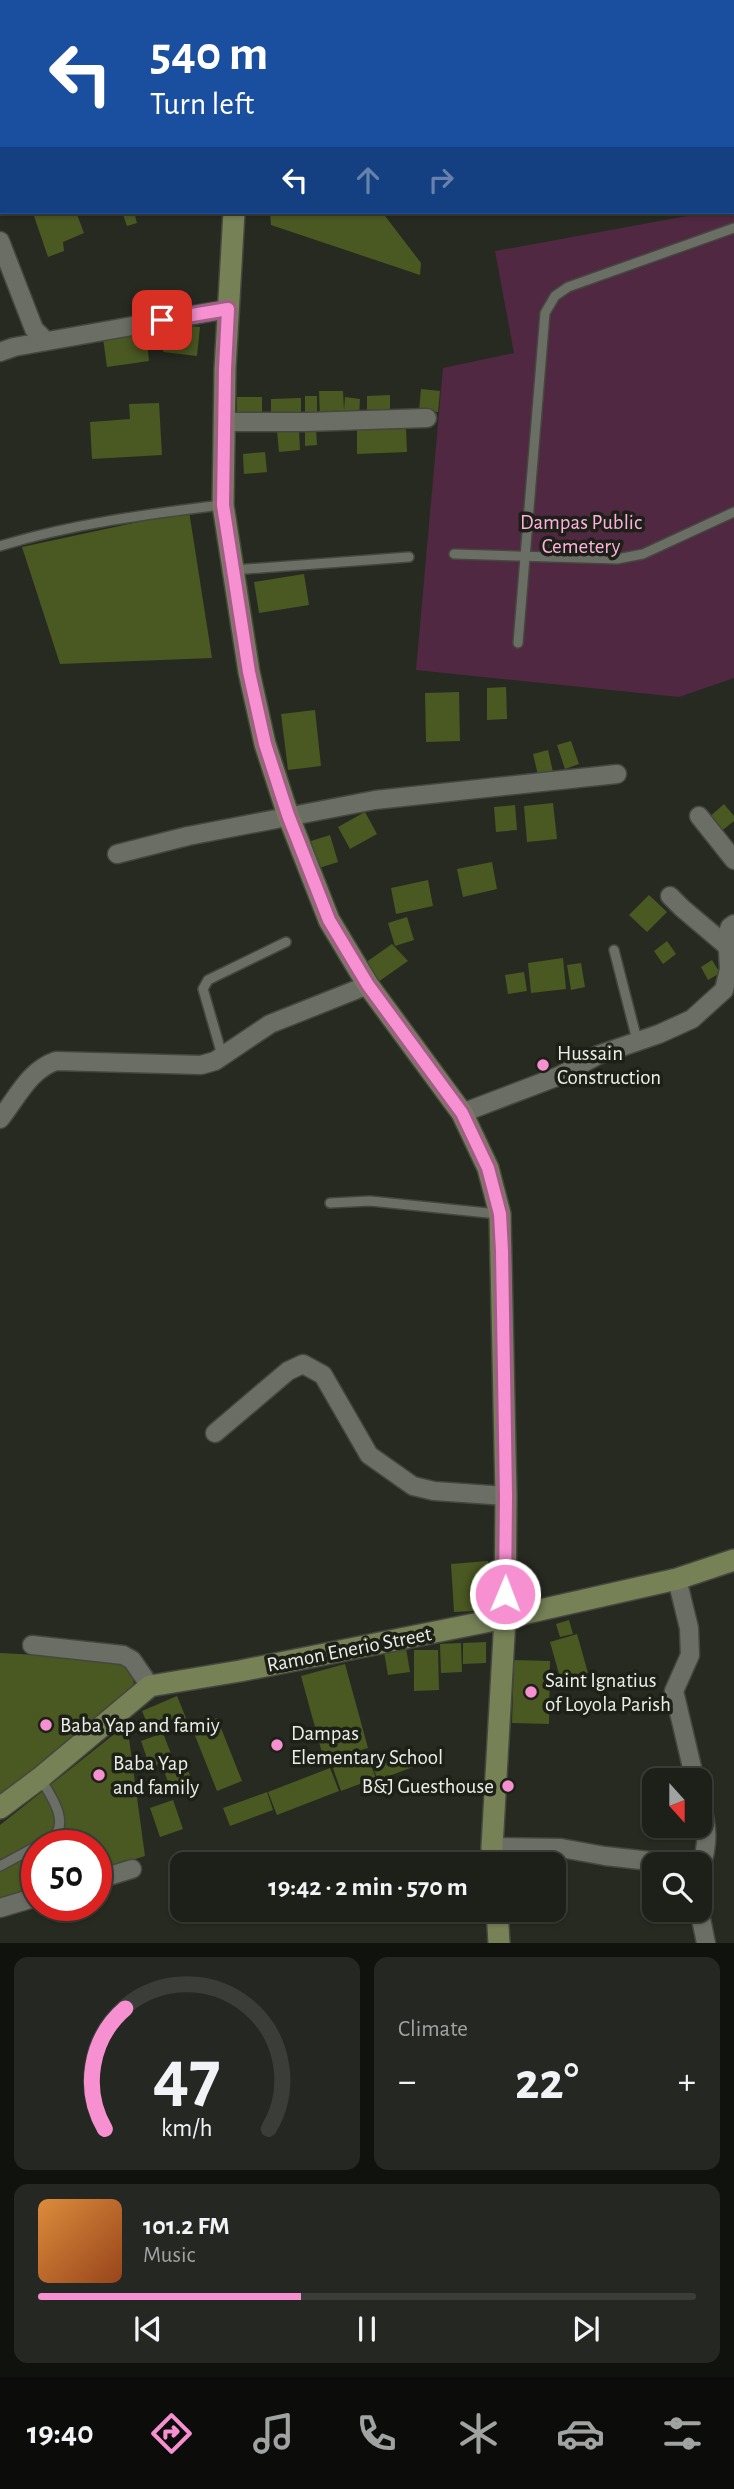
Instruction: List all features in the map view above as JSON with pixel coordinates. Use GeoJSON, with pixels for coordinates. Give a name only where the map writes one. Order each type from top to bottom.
{"type":"FeatureCollection","features":[{"type":"Feature","properties":{"kind":"main road"},"geometry":{"type":"LineString","coordinates":[[234,214],[228,309],[223,505],[265,744],[288,815],[329,920],[368,985],[462,1113],[488,1168],[500,1214],[506,1496],[505,1618],[492,1852]]}},
{"type":"Feature","properties":{"kind":"main road","name":"Ramon Enerio Street"},"geometry":{"type":"LineString","coordinates":[[150,1686],[240,1671],[505,1618],[677,1579],[734,1560]]}},
{"type":"Feature","properties":{"kind":"main road"},"geometry":{"type":"LineString","coordinates":[[0,1808],[150,1686]]}},
{"type":"Feature","properties":{"kind":"main road"},"geometry":{"type":"LineString","coordinates":[[497,1922],[499,1943]]}},
{"type":"Feature","properties":{"kind":"street"},"geometry":{"type":"LineString","coordinates":[[0,241],[34,329],[46,341]]}},
{"type":"Feature","properties":{"kind":"street"},"geometry":{"type":"LineString","coordinates":[[0,352],[14,347],[228,309]]}},
{"type":"Feature","properties":{"kind":"street"},"geometry":{"type":"LineString","coordinates":[[224,422],[427,418]]}},
{"type":"Feature","properties":{"kind":"street"},"geometry":{"type":"LineString","coordinates":[[117,854],[288,815],[375,800],[617,774]]}},
{"type":"Feature","properties":{"kind":"street"},"geometry":{"type":"LineString","coordinates":[[699,816],[734,860]]}},
{"type":"Feature","properties":{"kind":"street"},"geometry":{"type":"LineString","coordinates":[[670,896],[728,947]]}},
{"type":"Feature","properties":{"kind":"street"},"geometry":{"type":"LineString","coordinates":[[462,1113],[559,1076],[598,1055],[659,1034],[692,1019],[724,990],[729,969],[727,935],[734,924]]}},
{"type":"Feature","properties":{"kind":"street"},"geometry":{"type":"LineString","coordinates":[[0,1119],[31,1076],[46,1064],[56,1061],[201,1065],[215,1060],[270,1024],[368,985]]}},
{"type":"Feature","properties":{"kind":"street"},"geometry":{"type":"LineString","coordinates":[[215,1433],[288,1371],[303,1364],[323,1375],[369,1455],[413,1486],[434,1491],[506,1496]]}},
{"type":"Feature","properties":{"kind":"street"},"geometry":{"type":"LineString","coordinates":[[677,1579],[689,1628],[690,1655],[674,1691],[692,1768]]}},
{"type":"Feature","properties":{"kind":"street"},"geometry":{"type":"LineString","coordinates":[[32,1645],[122,1655],[132,1660],[150,1686]]}},
{"type":"Feature","properties":{"kind":"street"},"geometry":{"type":"LineString","coordinates":[[522,1852],[561,1848],[642,1860]]}},
{"type":"Feature","properties":{"kind":"street"},"geometry":{"type":"LineString","coordinates":[[112,1875],[132,1869]]}},
{"type":"Feature","properties":{"kind":"street"},"geometry":{"type":"LineString","coordinates":[[0,1908],[21,1902]]}},
{"type":"Feature","properties":{"kind":"street"},"geometry":{"type":"LineString","coordinates":[[702,1922],[706,1943]]}},
{"type":"Feature","properties":{"kind":"lane"},"geometry":{"type":"LineString","coordinates":[[518,643],[545,313],[555,296],[568,287],[734,228]]}},
{"type":"Feature","properties":{"kind":"lane"},"geometry":{"type":"LineString","coordinates":[[0,546],[35,536],[131,517],[223,505]]}},
{"type":"Feature","properties":{"kind":"lane"},"geometry":{"type":"LineString","coordinates":[[454,554],[617,559],[643,554],[734,512]]}},
{"type":"Feature","properties":{"kind":"lane"},"geometry":{"type":"LineString","coordinates":[[233,570],[409,557]]}},
{"type":"Feature","properties":{"kind":"lane"},"geometry":{"type":"LineString","coordinates":[[222,1055],[203,989],[208,980],[286,942]]}},
{"type":"Feature","properties":{"kind":"lane"},"geometry":{"type":"LineString","coordinates":[[614,950],[637,1040]]}},
{"type":"Feature","properties":{"kind":"lane"},"geometry":{"type":"LineString","coordinates":[[330,1203],[370,1201],[500,1214]]}},
{"type":"Feature","properties":{"kind":"lane"},"geometry":{"type":"LineString","coordinates":[[40,1778],[59,1815],[58,1830]]}},
{"type":"Feature","properties":{"kind":"lane"},"geometry":{"type":"LineString","coordinates":[[0,1866],[21,1855]]}},
{"type":"Feature","properties":{"kind":"green space","name":"Dampas Public Cemetery"},"geometry":{"type":"Polygon","coordinates":[[[734,214],[734,678],[679,697],[416,670],[443,368],[514,353],[495,251],[687,216],[734,214]]]}},
{"type":"Feature","properties":{"kind":"building"},"geometry":{"type":"Polygon","coordinates":[[[77,214],[84,233],[63,242],[64,251],[48,257],[34,216],[77,214]]]}},
{"type":"Feature","properties":{"kind":"building"},"geometry":{"type":"Polygon","coordinates":[[[123,214],[135,214],[137,223],[127,226],[123,214]]]}},
{"type":"Feature","properties":{"kind":"building"},"geometry":{"type":"Polygon","coordinates":[[[270,214],[384,214],[421,263],[420,275],[271,225],[270,214]]]}},
{"type":"Feature","properties":{"kind":"building"},"geometry":{"type":"Polygon","coordinates":[[[166,324],[200,327],[197,356],[163,352],[166,324]]]}},
{"type":"Feature","properties":{"kind":"building"},"geometry":{"type":"Polygon","coordinates":[[[146,332],[149,361],[107,367],[103,338],[146,332]]]}},
{"type":"Feature","properties":{"kind":"building"},"geometry":{"type":"Polygon","coordinates":[[[421,389],[440,391],[438,412],[419,411],[421,389]]]}},
{"type":"Feature","properties":{"kind":"building"},"geometry":{"type":"Polygon","coordinates":[[[319,391],[343,391],[344,410],[345,397],[360,399],[359,417],[320,419],[319,391]]]}},
{"type":"Feature","properties":{"kind":"building"},"geometry":{"type":"Polygon","coordinates":[[[390,395],[390,412],[367,413],[367,396],[390,395]]]}},
{"type":"Feature","properties":{"kind":"building"},"geometry":{"type":"Polygon","coordinates":[[[305,396],[317,396],[317,414],[305,415],[305,396]]]}},
{"type":"Feature","properties":{"kind":"building"},"geometry":{"type":"Polygon","coordinates":[[[237,397],[262,397],[262,417],[237,418],[237,397]]]}},
{"type":"Feature","properties":{"kind":"building"},"geometry":{"type":"Polygon","coordinates":[[[301,398],[301,417],[271,418],[271,399],[301,398]]]}},
{"type":"Feature","properties":{"kind":"building"},"geometry":{"type":"Polygon","coordinates":[[[159,403],[162,455],[92,459],[90,422],[130,419],[129,404],[159,403]]]}},
{"type":"Feature","properties":{"kind":"building"},"geometry":{"type":"Polygon","coordinates":[[[299,429],[300,450],[279,452],[277,431],[299,429]]]}},
{"type":"Feature","properties":{"kind":"building"},"geometry":{"type":"Polygon","coordinates":[[[316,429],[317,445],[305,446],[305,430],[316,429]]]}},
{"type":"Feature","properties":{"kind":"building"},"geometry":{"type":"Polygon","coordinates":[[[406,429],[407,452],[357,454],[357,430],[406,429]]]}},
{"type":"Feature","properties":{"kind":"building"},"geometry":{"type":"Polygon","coordinates":[[[265,452],[267,472],[244,474],[243,454],[265,452]]]}},
{"type":"Feature","properties":{"kind":"building"},"geometry":{"type":"Polygon","coordinates":[[[189,511],[212,658],[60,664],[22,547],[189,511]]]}},
{"type":"Feature","properties":{"kind":"building"},"geometry":{"type":"Polygon","coordinates":[[[304,574],[309,605],[259,613],[254,582],[304,574]]]}},
{"type":"Feature","properties":{"kind":"building"},"geometry":{"type":"Polygon","coordinates":[[[506,687],[507,719],[487,720],[487,688],[506,687]]]}},
{"type":"Feature","properties":{"kind":"building"},"geometry":{"type":"Polygon","coordinates":[[[459,692],[460,741],[426,742],[425,693],[459,692]]]}},
{"type":"Feature","properties":{"kind":"building"},"geometry":{"type":"Polygon","coordinates":[[[315,710],[321,766],[288,770],[281,714],[315,710]]]}},
{"type":"Feature","properties":{"kind":"building"},"geometry":{"type":"Polygon","coordinates":[[[571,741],[579,764],[565,769],[557,745],[571,741]]]}},
{"type":"Feature","properties":{"kind":"building"},"geometry":{"type":"Polygon","coordinates":[[[548,750],[553,772],[538,775],[533,754],[548,750]]]}},
{"type":"Feature","properties":{"kind":"building"},"geometry":{"type":"Polygon","coordinates":[[[553,803],[557,839],[527,842],[524,806],[553,803]]]}},
{"type":"Feature","properties":{"kind":"building"},"geometry":{"type":"Polygon","coordinates":[[[724,804],[734,816],[734,821],[719,833],[707,819],[724,804]]]}},
{"type":"Feature","properties":{"kind":"building"},"geometry":{"type":"Polygon","coordinates":[[[515,805],[517,830],[496,832],[494,807],[515,805]]]}},
{"type":"Feature","properties":{"kind":"building"},"geometry":{"type":"Polygon","coordinates":[[[365,812],[377,834],[350,849],[338,827],[365,812]]]}},
{"type":"Feature","properties":{"kind":"building"},"geometry":{"type":"Polygon","coordinates":[[[330,835],[338,862],[319,868],[311,841],[330,835]]]}},
{"type":"Feature","properties":{"kind":"building"},"geometry":{"type":"Polygon","coordinates":[[[492,862],[497,889],[463,897],[457,869],[492,862]]]}},
{"type":"Feature","properties":{"kind":"building"},"geometry":{"type":"Polygon","coordinates":[[[428,880],[433,906],[396,914],[391,888],[428,880]]]}},
{"type":"Feature","properties":{"kind":"building"},"geometry":{"type":"Polygon","coordinates":[[[649,895],[667,912],[647,932],[629,915],[649,895]]]}},
{"type":"Feature","properties":{"kind":"building"},"geometry":{"type":"Polygon","coordinates":[[[407,917],[414,940],[395,946],[388,923],[407,917]]]}},
{"type":"Feature","properties":{"kind":"building"},"geometry":{"type":"Polygon","coordinates":[[[667,941],[676,954],[663,964],[654,951],[667,941]]]}},
{"type":"Feature","properties":{"kind":"building"},"geometry":{"type":"Polygon","coordinates":[[[392,944],[408,961],[378,982],[365,963],[392,944]]]}},
{"type":"Feature","properties":{"kind":"building"},"geometry":{"type":"Polygon","coordinates":[[[563,958],[566,989],[531,993],[528,963],[563,958]]]}},
{"type":"Feature","properties":{"kind":"building"},"geometry":{"type":"Polygon","coordinates":[[[712,960],[720,973],[708,980],[701,967],[712,960]]]}},
{"type":"Feature","properties":{"kind":"building"},"geometry":{"type":"Polygon","coordinates":[[[581,963],[585,987],[571,990],[567,965],[581,963]]]}},
{"type":"Feature","properties":{"kind":"building"},"geometry":{"type":"Polygon","coordinates":[[[524,972],[527,991],[508,994],[505,975],[524,972]]]}},
{"type":"Feature","properties":{"kind":"building"},"geometry":{"type":"Polygon","coordinates":[[[488,1561],[491,1610],[454,1612],[451,1564],[488,1561]]]}},
{"type":"Feature","properties":{"kind":"building"},"geometry":{"type":"Polygon","coordinates":[[[569,1620],[573,1634],[560,1637],[556,1624],[569,1620]]]}},
{"type":"Feature","properties":{"kind":"building"},"geometry":{"type":"Polygon","coordinates":[[[577,1634],[588,1673],[561,1681],[550,1642],[577,1634]]]}},
{"type":"Feature","properties":{"kind":"building"},"geometry":{"type":"Polygon","coordinates":[[[486,1642],[486,1663],[463,1664],[463,1643],[486,1642]]]}},
{"type":"Feature","properties":{"kind":"building"},"geometry":{"type":"Polygon","coordinates":[[[461,1643],[462,1672],[441,1673],[440,1644],[461,1643]]]}},
{"type":"Feature","properties":{"kind":"building"},"geometry":{"type":"Polygon","coordinates":[[[406,1648],[410,1672],[388,1675],[384,1652],[406,1648]]]}},
{"type":"Feature","properties":{"kind":"building"},"geometry":{"type":"Polygon","coordinates":[[[414,1650],[438,1650],[439,1690],[414,1691],[414,1650]]]}},
{"type":"Feature","properties":{"kind":"building","name":"Baba Yap and famiy"},"geometry":{"type":"Polygon","coordinates":[[[0,1653],[132,1660],[134,1688],[52,1762],[0,1797],[0,1653]]]}},
{"type":"Feature","properties":{"kind":"building","name":"Saint Ignatius of Loyola Parish"},"geometry":{"type":"Polygon","coordinates":[[[514,1660],[550,1661],[549,1724],[512,1723],[514,1660]]]}},
{"type":"Feature","properties":{"kind":"building"},"geometry":{"type":"Polygon","coordinates":[[[345,1664],[368,1748],[324,1760],[301,1676],[345,1664]]]}},
{"type":"Feature","properties":{"kind":"building"},"geometry":{"type":"Polygon","coordinates":[[[177,1696],[186,1718],[151,1733],[142,1711],[177,1696]]]}},
{"type":"Feature","properties":{"kind":"building"},"geometry":{"type":"Polygon","coordinates":[[[217,1718],[242,1781],[217,1791],[192,1728],[217,1718]]]}},
{"type":"Feature","properties":{"kind":"building","name":"Baba Yap and family"},"geometry":{"type":"Polygon","coordinates":[[[127,1724],[145,1856],[112,1866],[112,1830],[21,1830],[21,1894],[0,1900],[0,1825],[127,1724]]]}},
{"type":"Feature","properties":{"kind":"building"},"geometry":{"type":"Polygon","coordinates":[[[163,1733],[173,1759],[150,1767],[141,1741],[163,1733]]]}},
{"type":"Feature","properties":{"kind":"building"},"geometry":{"type":"Polygon","coordinates":[[[409,1749],[416,1766],[378,1780],[371,1763],[409,1749]]]}},
{"type":"Feature","properties":{"kind":"building"},"geometry":{"type":"Polygon","coordinates":[[[367,1756],[376,1778],[341,1791],[333,1768],[367,1756]]]}},
{"type":"Feature","properties":{"kind":"building"},"geometry":{"type":"Polygon","coordinates":[[[183,1758],[195,1788],[174,1797],[162,1766],[183,1758]]]}},
{"type":"Feature","properties":{"kind":"building"},"geometry":{"type":"Polygon","coordinates":[[[330,1768],[339,1791],[277,1815],[268,1792],[330,1768]]]}},
{"type":"Feature","properties":{"kind":"building"},"geometry":{"type":"Polygon","coordinates":[[[267,1792],[273,1810],[230,1826],[223,1808],[267,1792]]]}},
{"type":"Feature","properties":{"kind":"building"},"geometry":{"type":"Polygon","coordinates":[[[173,1800],[183,1829],[160,1837],[150,1808],[173,1800]]]}},
{"type":"Feature","properties":{"kind":"place","name":"Hussain Construction"},"geometry":{"type":"Point","coordinates":[543,1065]}},
{"type":"Feature","properties":{"kind":"place","name":"Saint Ignatius of Loyola Parish"},"geometry":{"type":"Point","coordinates":[531,1692]}},
{"type":"Feature","properties":{"kind":"place","name":"Baba Yap and famiy"},"geometry":{"type":"Point","coordinates":[46,1725]}},
{"type":"Feature","properties":{"kind":"place","name":"Dampas Elementary School"},"geometry":{"type":"Point","coordinates":[277,1745]}},
{"type":"Feature","properties":{"kind":"place","name":"Baba Yap and family"},"geometry":{"type":"Point","coordinates":[99,1775]}},
{"type":"Feature","properties":{"kind":"place","name":"B&J Guesthouse"},"geometry":{"type":"Point","coordinates":[508,1786]}},
{"type":"Feature","properties":{"kind":"route"},"geometry":{"type":"LineString","coordinates":[[162,320],[228,309],[223,505],[249,672],[265,744],[288,815],[329,920],[368,985],[462,1113],[488,1168],[500,1214],[502,1251],[505,1594]]}}]}
